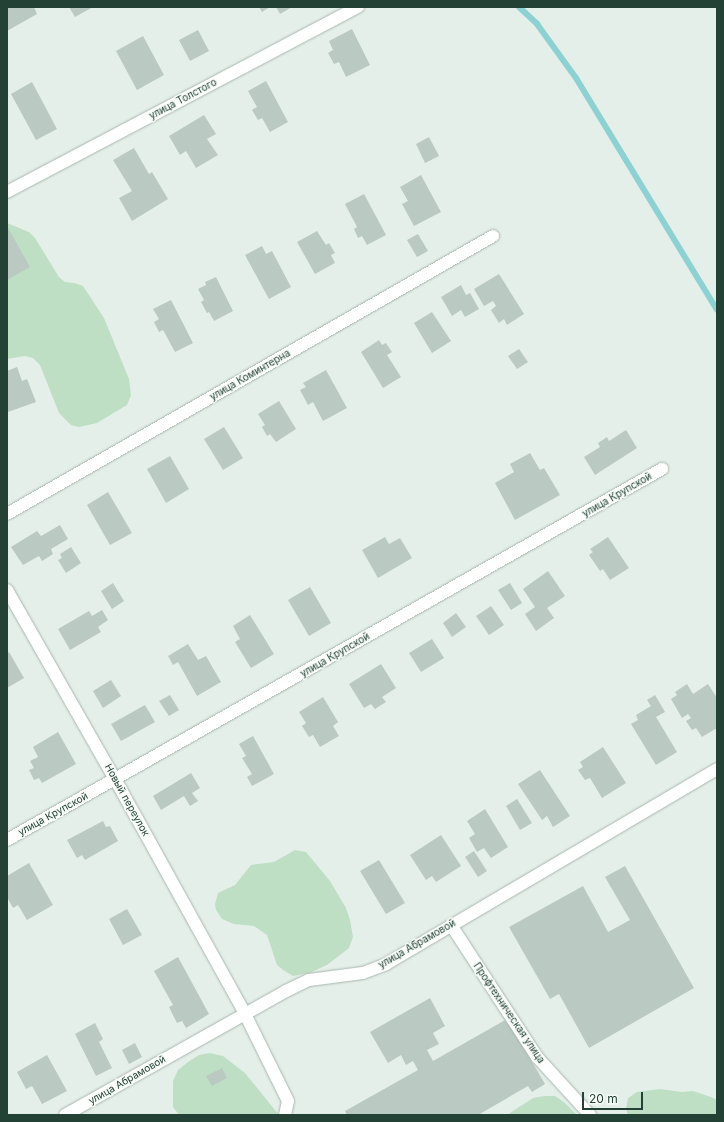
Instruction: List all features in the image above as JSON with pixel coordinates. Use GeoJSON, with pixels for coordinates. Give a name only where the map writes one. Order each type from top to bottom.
{"type":"FeatureCollection","features":[{"type":"Feature","properties":{"kind":"street","name":"улица Толстого"},"geometry":{"type":"LineString","coordinates":[[7,192],[358,7]]}},
{"type":"Feature","properties":{"kind":"street","name":"улица Коминтерна"},"geometry":{"type":"LineString","coordinates":[[7,514],[493,236]]}},
{"type":"Feature","properties":{"kind":"street","name":"улица Крупской"},"geometry":{"type":"LineString","coordinates":[[7,840],[662,469]]}},
{"type":"Feature","properties":{"kind":"street","name":"Новый переулок"},"geometry":{"type":"LineString","coordinates":[[7,590],[115,779],[244,1012],[288,1101],[285,1115]]}},
{"type":"Feature","properties":{"kind":"street","name":"улица Абрамовой"},"geometry":{"type":"LineString","coordinates":[[65,1115],[244,1012],[309,980],[363,973],[386,964],[451,924],[717,769]]}},
{"type":"Feature","properties":{"kind":"street","name":"Профтехническая улица"},"geometry":{"type":"LineString","coordinates":[[451,924],[537,1057],[590,1115]]}},
{"type":"Feature","properties":{"kind":"green space"},"geometry":{"type":"Polygon","coordinates":[[[7,223],[29,232],[35,238],[59,277],[65,282],[83,286],[104,318],[129,379],[131,395],[127,405],[97,423],[79,427],[71,425],[59,413],[40,365],[33,358],[25,356],[7,359],[7,223]]]}},
{"type":"Feature","properties":{"kind":"green space"},"geometry":{"type":"Polygon","coordinates":[[[295,850],[306,852],[330,881],[346,908],[353,937],[349,948],[327,965],[309,973],[293,976],[277,965],[267,935],[254,926],[234,924],[222,919],[216,910],[215,904],[218,893],[235,885],[251,865],[274,862],[295,850]]]}},
{"type":"Feature","properties":{"kind":"green space"},"geometry":{"type":"Polygon","coordinates":[[[210,1053],[223,1056],[245,1073],[279,1115],[179,1115],[173,1107],[173,1081],[178,1070],[199,1055],[210,1053]]]}},
{"type":"Feature","properties":{"kind":"green space"},"geometry":{"type":"Polygon","coordinates":[[[660,1089],[682,1092],[693,1091],[711,1097],[717,1100],[717,1115],[628,1115],[626,1109],[628,1098],[637,1092],[660,1089]]]}},
{"type":"Feature","properties":{"kind":"green space"},"geometry":{"type":"Polygon","coordinates":[[[555,1096],[564,1102],[577,1115],[507,1115],[533,1098],[555,1096]]]}},
{"type":"Feature","properties":{"kind":"building"},"geometry":{"type":"Polygon","coordinates":[[[7,7],[34,7],[37,14],[7,31],[7,7]]]}},
{"type":"Feature","properties":{"kind":"building"},"geometry":{"type":"Polygon","coordinates":[[[69,7],[93,7],[75,17],[69,7]]]}},
{"type":"Feature","properties":{"kind":"building"},"geometry":{"type":"Polygon","coordinates":[[[259,7],[270,7],[262,12],[259,7]]]}},
{"type":"Feature","properties":{"kind":"building"},"geometry":{"type":"Polygon","coordinates":[[[276,7],[292,7],[280,14],[276,7]]]}},
{"type":"Feature","properties":{"kind":"building"},"geometry":{"type":"Polygon","coordinates":[[[352,29],[370,65],[346,77],[339,62],[334,64],[328,53],[333,50],[329,41],[352,29]]]}},
{"type":"Feature","properties":{"kind":"building"},"geometry":{"type":"Polygon","coordinates":[[[198,30],[209,51],[190,61],[179,40],[198,30]]]}},
{"type":"Feature","properties":{"kind":"building"},"geometry":{"type":"Polygon","coordinates":[[[143,36],[164,75],[137,90],[116,51],[143,36]]]}},
{"type":"Feature","properties":{"kind":"building"},"geometry":{"type":"Polygon","coordinates":[[[266,81],[288,122],[270,132],[262,118],[258,120],[252,110],[257,107],[248,91],[266,81]]]}},
{"type":"Feature","properties":{"kind":"building"},"geometry":{"type":"Polygon","coordinates":[[[32,82],[57,129],[36,140],[11,94],[32,82]]]}},
{"type":"Feature","properties":{"kind":"building"},"geometry":{"type":"Polygon","coordinates":[[[204,115],[216,134],[207,139],[218,155],[196,168],[186,151],[180,155],[169,136],[204,115]]]}},
{"type":"Feature","properties":{"kind":"building"},"geometry":{"type":"Polygon","coordinates":[[[429,137],[439,156],[425,163],[416,144],[429,137]]]}},
{"type":"Feature","properties":{"kind":"building"},"geometry":{"type":"Polygon","coordinates":[[[134,148],[149,174],[152,172],[168,199],[132,221],[119,198],[132,191],[113,160],[134,148]]]}},
{"type":"Feature","properties":{"kind":"building"},"geometry":{"type":"Polygon","coordinates":[[[421,175],[441,212],[414,226],[402,204],[408,201],[400,187],[421,175]]]}},
{"type":"Feature","properties":{"kind":"building"},"geometry":{"type":"Polygon","coordinates":[[[364,194],[386,235],[367,245],[362,236],[358,238],[354,229],[357,227],[345,204],[364,194]]]}},
{"type":"Feature","properties":{"kind":"building"},"geometry":{"type":"Polygon","coordinates":[[[7,226],[30,267],[7,280],[7,226]]]}},
{"type":"Feature","properties":{"kind":"building"},"geometry":{"type":"Polygon","coordinates":[[[317,231],[326,245],[329,243],[335,253],[331,255],[335,263],[315,274],[297,242],[317,231]]]}},
{"type":"Feature","properties":{"kind":"building"},"geometry":{"type":"Polygon","coordinates":[[[418,234],[428,251],[417,257],[407,240],[418,234]]]}},
{"type":"Feature","properties":{"kind":"building"},"geometry":{"type":"Polygon","coordinates":[[[262,246],[266,254],[272,251],[291,287],[269,299],[245,255],[262,246]]]}},
{"type":"Feature","properties":{"kind":"building"},"geometry":{"type":"Polygon","coordinates":[[[499,274],[524,314],[507,325],[504,319],[499,323],[491,310],[496,306],[493,301],[484,306],[474,289],[499,274]]]}},
{"type":"Feature","properties":{"kind":"building"},"geometry":{"type":"Polygon","coordinates":[[[216,277],[233,311],[214,321],[209,312],[207,313],[201,302],[204,300],[198,289],[206,285],[205,282],[216,277]]]}},
{"type":"Feature","properties":{"kind":"building"},"geometry":{"type":"Polygon","coordinates":[[[461,285],[466,295],[470,293],[479,309],[465,317],[461,310],[452,316],[441,297],[461,285]]]}},
{"type":"Feature","properties":{"kind":"building"},"geometry":{"type":"Polygon","coordinates":[[[171,300],[193,343],[175,352],[163,330],[159,332],[154,322],[159,319],[153,309],[171,300]]]}},
{"type":"Feature","properties":{"kind":"building"},"geometry":{"type":"Polygon","coordinates":[[[432,312],[451,341],[432,353],[414,323],[432,312]]]}},
{"type":"Feature","properties":{"kind":"building"},"geometry":{"type":"Polygon","coordinates":[[[379,340],[382,345],[386,343],[392,352],[387,355],[401,377],[383,388],[361,352],[379,340]]]}},
{"type":"Feature","properties":{"kind":"building"},"geometry":{"type":"Polygon","coordinates":[[[519,349],[528,362],[517,369],[508,356],[519,349]]]}},
{"type":"Feature","properties":{"kind":"building"},"geometry":{"type":"Polygon","coordinates":[[[17,367],[22,381],[27,379],[36,402],[8,412],[7,371],[17,367]]]}},
{"type":"Feature","properties":{"kind":"building"},"geometry":{"type":"Polygon","coordinates":[[[326,370],[347,408],[323,421],[313,402],[308,405],[300,390],[306,387],[303,383],[326,370]]]}},
{"type":"Feature","properties":{"kind":"building"},"geometry":{"type":"Polygon","coordinates":[[[279,401],[296,429],[276,442],[270,434],[267,436],[262,427],[265,425],[258,414],[279,401]]]}},
{"type":"Feature","properties":{"kind":"building"},"geometry":{"type":"Polygon","coordinates":[[[224,427],[243,458],[223,470],[204,439],[224,427]]]}},
{"type":"Feature","properties":{"kind":"building"},"geometry":{"type":"Polygon","coordinates":[[[626,430],[637,448],[595,475],[584,457],[600,447],[598,443],[607,437],[609,441],[626,430]]]}},
{"type":"Feature","properties":{"kind":"building"},"geometry":{"type":"Polygon","coordinates":[[[530,453],[540,470],[544,468],[560,495],[515,520],[495,483],[514,472],[510,464],[530,453]]]}},
{"type":"Feature","properties":{"kind":"building"},"geometry":{"type":"Polygon","coordinates":[[[170,456],[189,489],[166,503],[147,469],[170,456]]]}},
{"type":"Feature","properties":{"kind":"building"},"geometry":{"type":"Polygon","coordinates":[[[108,492],[132,533],[110,545],[87,505],[108,492]]]}},
{"type":"Feature","properties":{"kind":"building"},"geometry":{"type":"Polygon","coordinates":[[[60,525],[68,539],[51,549],[53,554],[42,561],[39,556],[23,565],[11,547],[37,531],[41,536],[60,525]]]}},
{"type":"Feature","properties":{"kind":"building"},"geometry":{"type":"Polygon","coordinates":[[[385,537],[389,544],[400,538],[412,558],[378,578],[362,550],[385,537]]]}},
{"type":"Feature","properties":{"kind":"building"},"geometry":{"type":"Polygon","coordinates":[[[608,537],[629,568],[610,580],[603,569],[600,571],[589,555],[593,552],[590,549],[608,537]]]}},
{"type":"Feature","properties":{"kind":"building"},"geometry":{"type":"Polygon","coordinates":[[[71,547],[81,563],[66,573],[58,560],[62,558],[60,554],[71,547]]]}},
{"type":"Feature","properties":{"kind":"building"},"geometry":{"type":"Polygon","coordinates":[[[548,571],[565,596],[547,608],[554,618],[536,631],[525,614],[535,607],[523,589],[548,571]]]}},
{"type":"Feature","properties":{"kind":"building"},"geometry":{"type":"Polygon","coordinates":[[[113,583],[124,601],[112,609],[101,591],[113,583]]]}},
{"type":"Feature","properties":{"kind":"building"},"geometry":{"type":"Polygon","coordinates":[[[510,583],[522,603],[511,610],[498,590],[510,583]]]}},
{"type":"Feature","properties":{"kind":"building"},"geometry":{"type":"Polygon","coordinates":[[[310,587],[331,623],[309,636],[288,600],[310,587]]]}},
{"type":"Feature","properties":{"kind":"building"},"geometry":{"type":"Polygon","coordinates":[[[491,606],[504,625],[489,635],[476,616],[491,606]]]}},
{"type":"Feature","properties":{"kind":"building"},"geometry":{"type":"Polygon","coordinates":[[[102,610],[108,620],[98,627],[101,632],[70,650],[58,629],[89,611],[92,616],[102,610]]]}},
{"type":"Feature","properties":{"kind":"building"},"geometry":{"type":"Polygon","coordinates":[[[456,613],[466,627],[452,637],[443,623],[456,613]]]}},
{"type":"Feature","properties":{"kind":"building"},"geometry":{"type":"Polygon","coordinates":[[[250,615],[274,654],[251,668],[235,642],[240,639],[233,626],[250,615]]]}},
{"type":"Feature","properties":{"kind":"building"},"geometry":{"type":"Polygon","coordinates":[[[432,639],[444,658],[421,672],[409,653],[432,639]]]}},
{"type":"Feature","properties":{"kind":"building"},"geometry":{"type":"Polygon","coordinates":[[[188,644],[198,660],[206,656],[221,682],[197,696],[178,662],[173,665],[168,656],[188,644]]]}},
{"type":"Feature","properties":{"kind":"building"},"geometry":{"type":"Polygon","coordinates":[[[9,652],[24,678],[7,688],[7,654],[9,652]]]}},
{"type":"Feature","properties":{"kind":"building"},"geometry":{"type":"Polygon","coordinates":[[[381,664],[396,688],[382,697],[386,702],[375,709],[371,704],[364,708],[349,684],[381,664]]]}},
{"type":"Feature","properties":{"kind":"building"},"geometry":{"type":"Polygon","coordinates":[[[111,680],[121,696],[103,708],[93,691],[111,680]]]}},
{"type":"Feature","properties":{"kind":"building"},"geometry":{"type":"Polygon","coordinates":[[[687,684],[693,694],[708,684],[717,698],[717,728],[702,737],[696,728],[692,730],[686,721],[691,718],[688,714],[682,718],[671,699],[677,695],[675,692],[687,684]]]}},
{"type":"Feature","properties":{"kind":"building"},"geometry":{"type":"Polygon","coordinates":[[[170,695],[179,710],[169,716],[159,701],[170,695]]]}},
{"type":"Feature","properties":{"kind":"building"},"geometry":{"type":"Polygon","coordinates":[[[655,695],[665,712],[656,717],[677,752],[656,765],[631,724],[638,720],[636,715],[651,706],[647,700],[655,695]]]}},
{"type":"Feature","properties":{"kind":"building"},"geometry":{"type":"Polygon","coordinates":[[[323,697],[338,722],[333,726],[339,736],[320,747],[313,735],[309,737],[302,726],[306,723],[299,712],[323,697]]]}},
{"type":"Feature","properties":{"kind":"building"},"geometry":{"type":"Polygon","coordinates":[[[145,705],[155,722],[121,741],[111,724],[145,705]]]}},
{"type":"Feature","properties":{"kind":"building"},"geometry":{"type":"Polygon","coordinates":[[[58,732],[76,764],[42,783],[39,778],[34,780],[29,770],[34,768],[30,761],[38,757],[33,747],[58,732]]]}},
{"type":"Feature","properties":{"kind":"building"},"geometry":{"type":"Polygon","coordinates":[[[253,736],[274,774],[252,786],[247,777],[252,774],[242,758],[246,756],[239,744],[253,736]]]}},
{"type":"Feature","properties":{"kind":"building"},"geometry":{"type":"Polygon","coordinates":[[[603,747],[626,783],[602,798],[590,778],[585,780],[578,770],[583,767],[580,762],[603,747]]]}},
{"type":"Feature","properties":{"kind":"building"},"geometry":{"type":"Polygon","coordinates":[[[540,770],[570,816],[553,827],[547,816],[542,820],[518,784],[540,770]]]}},
{"type":"Feature","properties":{"kind":"building"},"geometry":{"type":"Polygon","coordinates":[[[191,773],[200,788],[192,793],[198,801],[190,806],[184,796],[161,810],[153,796],[191,773]]]}},
{"type":"Feature","properties":{"kind":"building"},"geometry":{"type":"Polygon","coordinates":[[[517,799],[532,823],[520,830],[506,806],[517,799]]]}},
{"type":"Feature","properties":{"kind":"building"},"geometry":{"type":"Polygon","coordinates":[[[485,809],[508,847],[491,858],[484,848],[477,852],[469,838],[475,834],[467,821],[485,809]]]}},
{"type":"Feature","properties":{"kind":"building"},"geometry":{"type":"Polygon","coordinates":[[[103,821],[106,827],[110,826],[118,841],[85,860],[82,855],[77,858],[67,840],[103,821]]]}},
{"type":"Feature","properties":{"kind":"building"},"geometry":{"type":"Polygon","coordinates":[[[441,835],[461,866],[436,882],[432,876],[426,880],[410,855],[441,835]]]}},
{"type":"Feature","properties":{"kind":"building"},"geometry":{"type":"Polygon","coordinates":[[[474,851],[487,871],[478,877],[465,857],[474,851]]]}},
{"type":"Feature","properties":{"kind":"building"},"geometry":{"type":"Polygon","coordinates":[[[379,860],[405,903],[386,914],[360,871],[379,860]]]}},
{"type":"Feature","properties":{"kind":"building"},"geometry":{"type":"Polygon","coordinates":[[[29,863],[53,905],[27,920],[18,905],[13,908],[7,897],[7,876],[29,863]]]}},
{"type":"Feature","properties":{"kind":"building"},"geometry":{"type":"Polygon","coordinates":[[[625,866],[694,988],[589,1048],[559,994],[550,999],[509,927],[583,886],[608,932],[630,920],[605,877],[625,866]]]}},
{"type":"Feature","properties":{"kind":"building"},"geometry":{"type":"Polygon","coordinates":[[[127,909],[142,935],[123,945],[109,919],[127,909]]]}},
{"type":"Feature","properties":{"kind":"building"},"geometry":{"type":"Polygon","coordinates":[[[178,957],[209,1014],[186,1028],[182,1021],[177,1023],[169,1007],[173,1005],[154,971],[178,957]]]}},
{"type":"Feature","properties":{"kind":"building"},"geometry":{"type":"Polygon","coordinates":[[[430,998],[445,1026],[433,1033],[439,1044],[427,1050],[433,1061],[507,1019],[545,1084],[532,1092],[528,1086],[478,1115],[347,1115],[345,1111],[418,1070],[413,1061],[406,1065],[401,1055],[388,1063],[370,1032],[430,998]]]}},
{"type":"Feature","properties":{"kind":"building"},"geometry":{"type":"Polygon","coordinates":[[[95,1023],[103,1039],[99,1042],[112,1068],[96,1076],[75,1034],[95,1023]]]}},
{"type":"Feature","properties":{"kind":"building"},"geometry":{"type":"Polygon","coordinates":[[[135,1043],[142,1057],[129,1064],[122,1050],[135,1043]]]}},
{"type":"Feature","properties":{"kind":"building"},"geometry":{"type":"Polygon","coordinates":[[[47,1055],[67,1091],[42,1104],[32,1086],[26,1089],[17,1072],[47,1055]]]}},
{"type":"Feature","properties":{"kind":"building"},"geometry":{"type":"Polygon","coordinates":[[[222,1068],[227,1078],[212,1086],[206,1076],[222,1068]]]}},
{"type":"Feature","properties":{"kind":"waterway"},"geometry":{"type":"LineString","coordinates":[[519,7],[537,24],[576,78],[717,310]]}}]}
